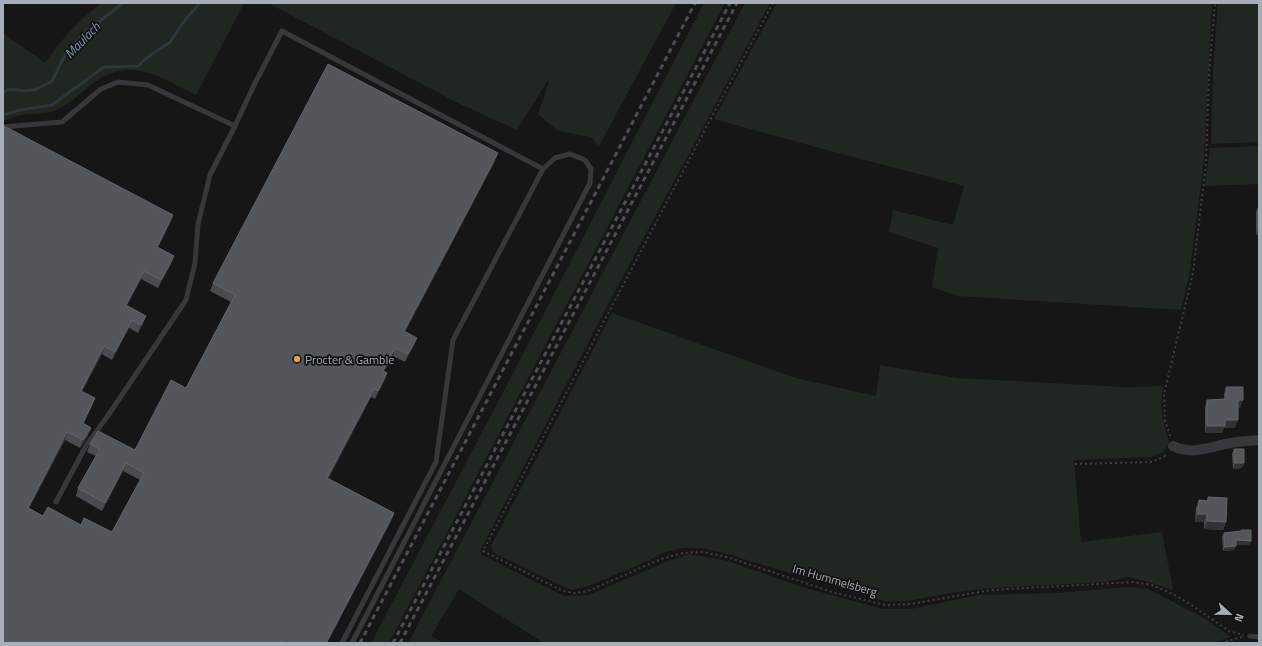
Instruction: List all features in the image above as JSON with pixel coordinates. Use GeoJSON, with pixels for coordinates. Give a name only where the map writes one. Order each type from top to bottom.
{"type":"FeatureCollection","features":[{"type":"Feature","properties":{"kind":"street"},"geometry":{"type":"LineString","coordinates":[[1173,446],[1183,451],[1201,450],[1232,443],[1259,440]]}},
{"type":"Feature","properties":{"kind":"lane"},"geometry":{"type":"LineString","coordinates":[[56,502],[87,444],[186,300],[195,263],[198,224],[210,175],[282,31],[543,169]]}},
{"type":"Feature","properties":{"kind":"lane"},"geometry":{"type":"LineString","coordinates":[[3,127],[62,122],[101,89],[118,82],[148,85],[235,126]]}},
{"type":"Feature","properties":{"kind":"lane"},"geometry":{"type":"LineString","coordinates":[[342,643],[436,462],[453,340],[543,169],[555,158],[570,154],[585,160],[591,169],[590,183],[352,643]]}},
{"type":"Feature","properties":{"kind":"lane"},"geometry":{"type":"LineString","coordinates":[[1250,636],[1259,637]]}},
{"type":"Feature","properties":{"kind":"path","name":"Im Hummelsberg"},"geometry":{"type":"LineString","coordinates":[[773,3],[483,551],[563,591],[575,593],[588,591],[661,559],[683,553],[702,552],[727,557],[832,592],[885,605],[910,604],[991,590],[1133,582],[1152,585],[1173,594],[1229,631],[1250,636]]}},
{"type":"Feature","properties":{"kind":"path"},"geometry":{"type":"LineString","coordinates":[[1075,464],[1151,462],[1164,456],[1173,446],[1165,421],[1164,394],[1193,273],[1206,163],[1209,74],[1215,3]]}},
{"type":"Feature","properties":{"kind":"path"},"geometry":{"type":"LineString","coordinates":[[1221,643],[1250,636]]}},
{"type":"Feature","properties":{"kind":"shaded area"},"geometry":{"type":"Polygon","coordinates":[[[96,3],[244,3],[196,95],[150,73],[126,70],[114,72],[101,78],[69,103],[57,110],[47,113],[17,116],[3,121],[3,33],[45,63],[70,32],[99,5],[96,3]]]}},
{"type":"Feature","properties":{"kind":"shaded area"},"geometry":{"type":"Polygon","coordinates":[[[268,3],[676,3],[599,146],[591,137],[558,131],[538,114],[549,82],[548,80],[517,130],[458,103],[268,3]]]}},
{"type":"Feature","properties":{"kind":"shaded area"},"geometry":{"type":"Polygon","coordinates":[[[704,3],[725,3],[389,643],[371,643],[507,385],[704,3]]]}},
{"type":"Feature","properties":{"kind":"shaded area"},"geometry":{"type":"Polygon","coordinates":[[[745,3],[770,3],[614,293],[480,551],[482,555],[564,596],[589,595],[668,561],[689,554],[728,561],[802,587],[883,609],[911,609],[979,595],[1057,593],[1130,587],[1148,589],[1204,618],[1231,637],[1211,643],[544,643],[459,589],[431,636],[444,643],[408,643],[745,3]]]}},
{"type":"Feature","properties":{"kind":"shaded area"},"geometry":{"type":"Polygon","coordinates":[[[777,3],[1212,3],[1204,161],[1189,276],[1181,310],[958,296],[932,287],[938,248],[889,232],[893,210],[953,225],[964,186],[714,119],[777,3]]]}},
{"type":"Feature","properties":{"kind":"shaded area"},"geometry":{"type":"Polygon","coordinates":[[[1218,3],[1259,3],[1259,142],[1211,144],[1213,70],[1218,3]]]}},
{"type":"Feature","properties":{"kind":"shaded area"},"geometry":{"type":"Polygon","coordinates":[[[1259,146],[1259,184],[1205,186],[1210,148],[1259,146]]]}},
{"type":"Feature","properties":{"kind":"shaded area"},"geometry":{"type":"Polygon","coordinates":[[[612,313],[796,378],[876,396],[880,365],[957,378],[1126,387],[1163,386],[1161,406],[1169,443],[1165,450],[1152,457],[1074,460],[1081,542],[1162,532],[1173,590],[1128,577],[1107,582],[992,588],[949,593],[908,601],[884,601],[725,553],[702,548],[682,548],[662,553],[648,561],[588,586],[573,590],[494,553],[491,546],[612,313]]]}},
{"type":"Feature","properties":{"kind":"building","name":"Procter & Gamble"},"geometry":{"type":"Polygon","coordinates":[[[328,64],[498,153],[404,331],[417,338],[408,354],[395,348],[383,371],[387,373],[378,391],[374,389],[327,478],[394,513],[326,643],[285,643],[281,641],[280,643],[3,643],[4,126],[173,215],[157,247],[174,256],[161,280],[144,271],[126,305],[146,316],[141,325],[132,320],[115,352],[104,346],[81,391],[95,398],[83,423],[91,428],[83,440],[67,432],[28,508],[43,516],[48,507],[81,525],[84,518],[112,532],[144,473],[126,463],[105,503],[78,488],[100,449],[90,444],[98,431],[135,450],[171,380],[186,388],[235,295],[213,283],[328,64]]]}},
{"type":"Feature","properties":{"kind":"building"},"geometry":{"type":"Polygon","coordinates":[[[1226,387],[1243,387],[1243,400],[1238,400],[1238,420],[1225,420],[1225,426],[1207,426],[1207,400],[1227,399],[1226,387]]]}},
{"type":"Feature","properties":{"kind":"building"},"geometry":{"type":"Polygon","coordinates":[[[1234,449],[1244,449],[1244,463],[1235,463],[1234,449]]]}},
{"type":"Feature","properties":{"kind":"building"},"geometry":{"type":"Polygon","coordinates":[[[1208,497],[1227,498],[1226,522],[1207,521],[1207,514],[1198,514],[1199,500],[1208,501],[1208,497]]]}},
{"type":"Feature","properties":{"kind":"building"},"geometry":{"type":"Polygon","coordinates":[[[1251,530],[1251,541],[1236,540],[1236,546],[1225,547],[1224,533],[1251,530]]]}},
{"type":"Feature","properties":{"kind":"waterway","name":"Maulach"},"geometry":{"type":"LineString","coordinates":[[3,92],[9,89],[26,91],[37,89],[52,81],[66,53],[86,32],[123,3]]}},
{"type":"Feature","properties":{"kind":"waterway"},"geometry":{"type":"LineString","coordinates":[[3,115],[20,110],[52,105],[104,67],[138,66],[170,42],[185,20],[200,3]]}},
{"type":"Feature","properties":{"kind":"railway"},"geometry":{"type":"LineString","coordinates":[[360,643],[695,3]]}},
{"type":"Feature","properties":{"kind":"railway"},"geometry":{"type":"LineString","coordinates":[[393,643],[730,3]]}},
{"type":"Feature","properties":{"kind":"railway"},"geometry":{"type":"LineString","coordinates":[[400,643],[737,3]]}},
{"type":"Feature","properties":{"kind":"place","name":"Procter & Gamble"},"geometry":{"type":"Point","coordinates":[297,359]}}]}
